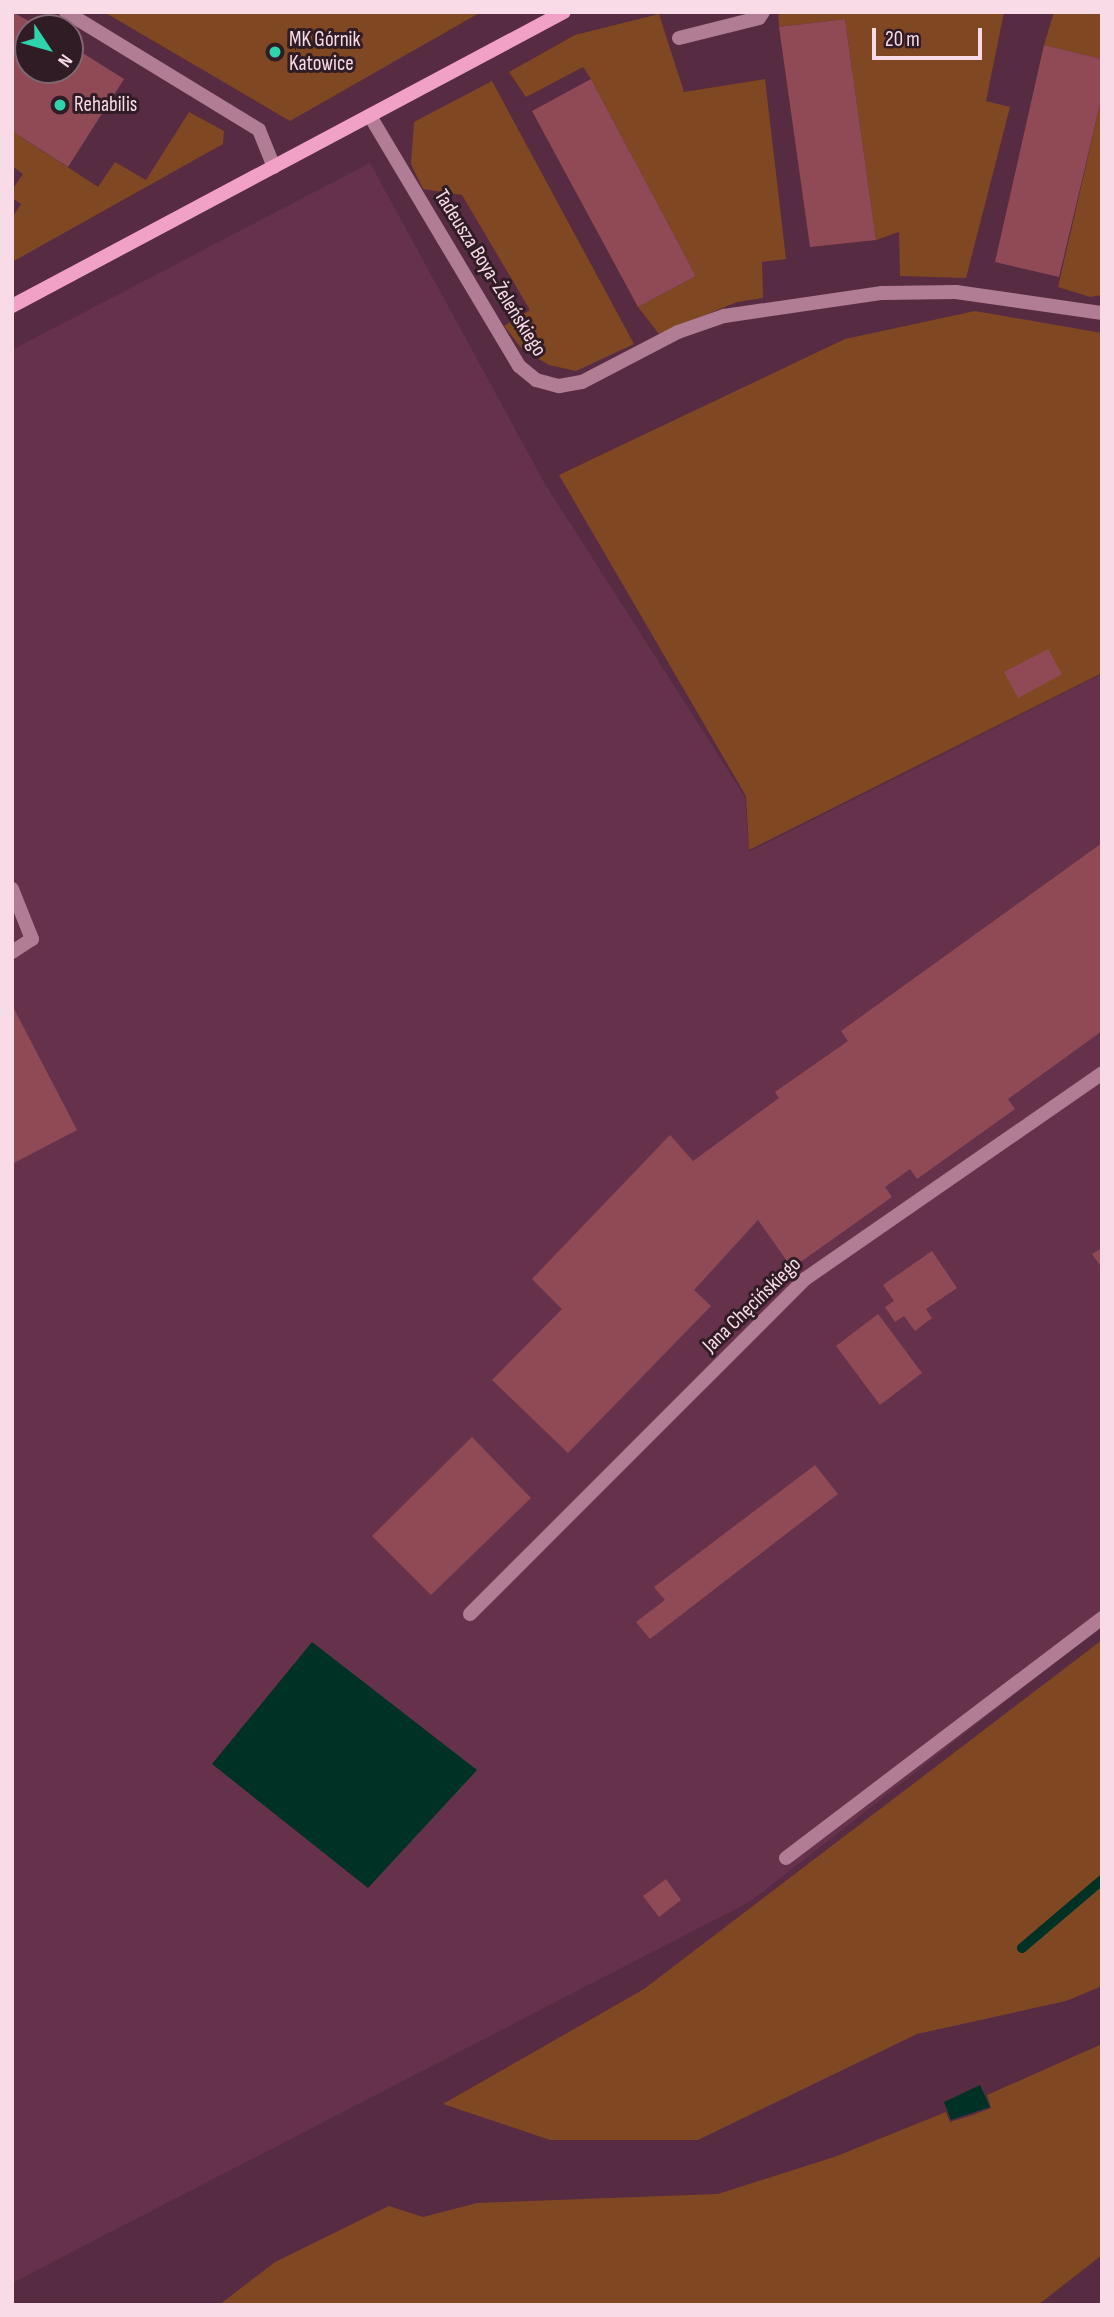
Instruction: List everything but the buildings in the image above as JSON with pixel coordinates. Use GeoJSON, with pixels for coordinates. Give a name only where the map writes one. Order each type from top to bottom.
{"type":"FeatureCollection","features":[{"type":"Feature","properties":{"kind":"street"},"geometry":{"type":"LineString","coordinates":[[12,306],[565,12]]}},
{"type":"Feature","properties":{"kind":"lane"},"geometry":{"type":"LineString","coordinates":[[66,12],[259,130],[274,167]]}},
{"type":"Feature","properties":{"kind":"lane"},"geometry":{"type":"LineString","coordinates":[[679,38],[759,18],[763,12]]}},
{"type":"Feature","properties":{"kind":"lane","name":"Tadeusza Boya-Żeleńskiego"},"geometry":{"type":"LineString","coordinates":[[370,116],[519,366],[536,380],[559,386],[582,382],[678,332],[724,316],[882,293],[956,292],[1102,313]]}},
{"type":"Feature","properties":{"kind":"lane"},"geometry":{"type":"LineString","coordinates":[[12,889],[32,939],[12,952]]}},
{"type":"Feature","properties":{"kind":"lane","name":"Jana Chęcińskiego"},"geometry":{"type":"LineString","coordinates":[[470,1614],[805,1279],[1102,1073]]}},
{"type":"Feature","properties":{"kind":"lane"},"geometry":{"type":"LineString","coordinates":[[786,1857],[1102,1618]]}},
{"type":"Feature","properties":{"kind":"shaded area"},"geometry":{"type":"Polygon","coordinates":[[[104,12],[481,12],[290,121],[104,12]]]}},
{"type":"Feature","properties":{"kind":"shaded area"},"geometry":{"type":"Polygon","coordinates":[[[778,12],[1004,12],[986,101],[1010,107],[966,278],[900,276],[899,232],[876,240],[845,19],[779,27],[778,12]]]}},
{"type":"Feature","properties":{"kind":"shaded area"},"geometry":{"type":"Polygon","coordinates":[[[1054,12],[1102,14],[1102,59],[1044,45],[1054,12]]]}},
{"type":"Feature","properties":{"kind":"shaded area"},"geometry":{"type":"Polygon","coordinates":[[[659,14],[684,92],[765,79],[786,259],[762,262],[763,298],[737,302],[659,334],[638,307],[696,276],[591,79],[583,67],[526,97],[509,72],[575,35],[659,14]]]}},
{"type":"Feature","properties":{"kind":"shaded area"},"geometry":{"type":"Polygon","coordinates":[[[492,81],[634,344],[576,371],[549,365],[522,349],[504,326],[530,310],[462,195],[423,189],[411,164],[414,122],[492,81]]]}},
{"type":"Feature","properties":{"kind":"shaded area"},"geometry":{"type":"Polygon","coordinates":[[[1102,96],[1102,295],[1090,297],[1058,287],[1102,96]]]}},
{"type":"Feature","properties":{"kind":"shaded area"},"geometry":{"type":"Polygon","coordinates":[[[189,112],[224,131],[223,144],[12,262],[12,218],[21,204],[12,198],[12,190],[23,174],[12,166],[12,131],[98,187],[115,162],[146,180],[189,112]]]}},
{"type":"Feature","properties":{"kind":"shaded area"},"geometry":{"type":"Polygon","coordinates":[[[370,163],[545,484],[745,797],[749,852],[1102,674],[1102,1626],[751,1901],[12,2283],[12,350],[370,163]]]}},
{"type":"Feature","properties":{"kind":"shaded area"},"geometry":{"type":"Polygon","coordinates":[[[975,311],[1102,333],[1102,673],[749,850],[746,796],[559,475],[845,339],[975,311]]]}},
{"type":"Feature","properties":{"kind":"shaded area"},"geometry":{"type":"Polygon","coordinates":[[[1102,1640],[1102,1986],[1066,2001],[917,2034],[698,2140],[550,2140],[443,2104],[644,1989],[1102,1640]]]}},
{"type":"Feature","properties":{"kind":"shaded area"},"geometry":{"type":"Polygon","coordinates":[[[312,1642],[477,1770],[368,1888],[212,1764],[312,1642]]]}},
{"type":"Feature","properties":{"kind":"shaded area"},"geometry":{"type":"Polygon","coordinates":[[[1102,2044],[1102,2255],[1038,2305],[219,2305],[275,2262],[389,2206],[423,2217],[477,2203],[718,2194],[837,2156],[946,2112],[950,2122],[991,2108],[987,2095],[1102,2044]]]}},
{"type":"Feature","properties":{"kind":"shaded area"},"geometry":{"type":"Polygon","coordinates":[[[980,2085],[990,2107],[951,2120],[944,2102],[980,2085]]]}},
{"type":"Feature","properties":{"kind":"waterway"},"geometry":{"type":"LineString","coordinates":[[1022,1948],[1102,1880]]}},
{"type":"Feature","properties":{"kind":"place","name":"MK Górnik Katowice"},"geometry":{"type":"Point","coordinates":[275,52]}},
{"type":"Feature","properties":{"kind":"place","name":"Rehabilis"},"geometry":{"type":"Point","coordinates":[60,105]}}]}
